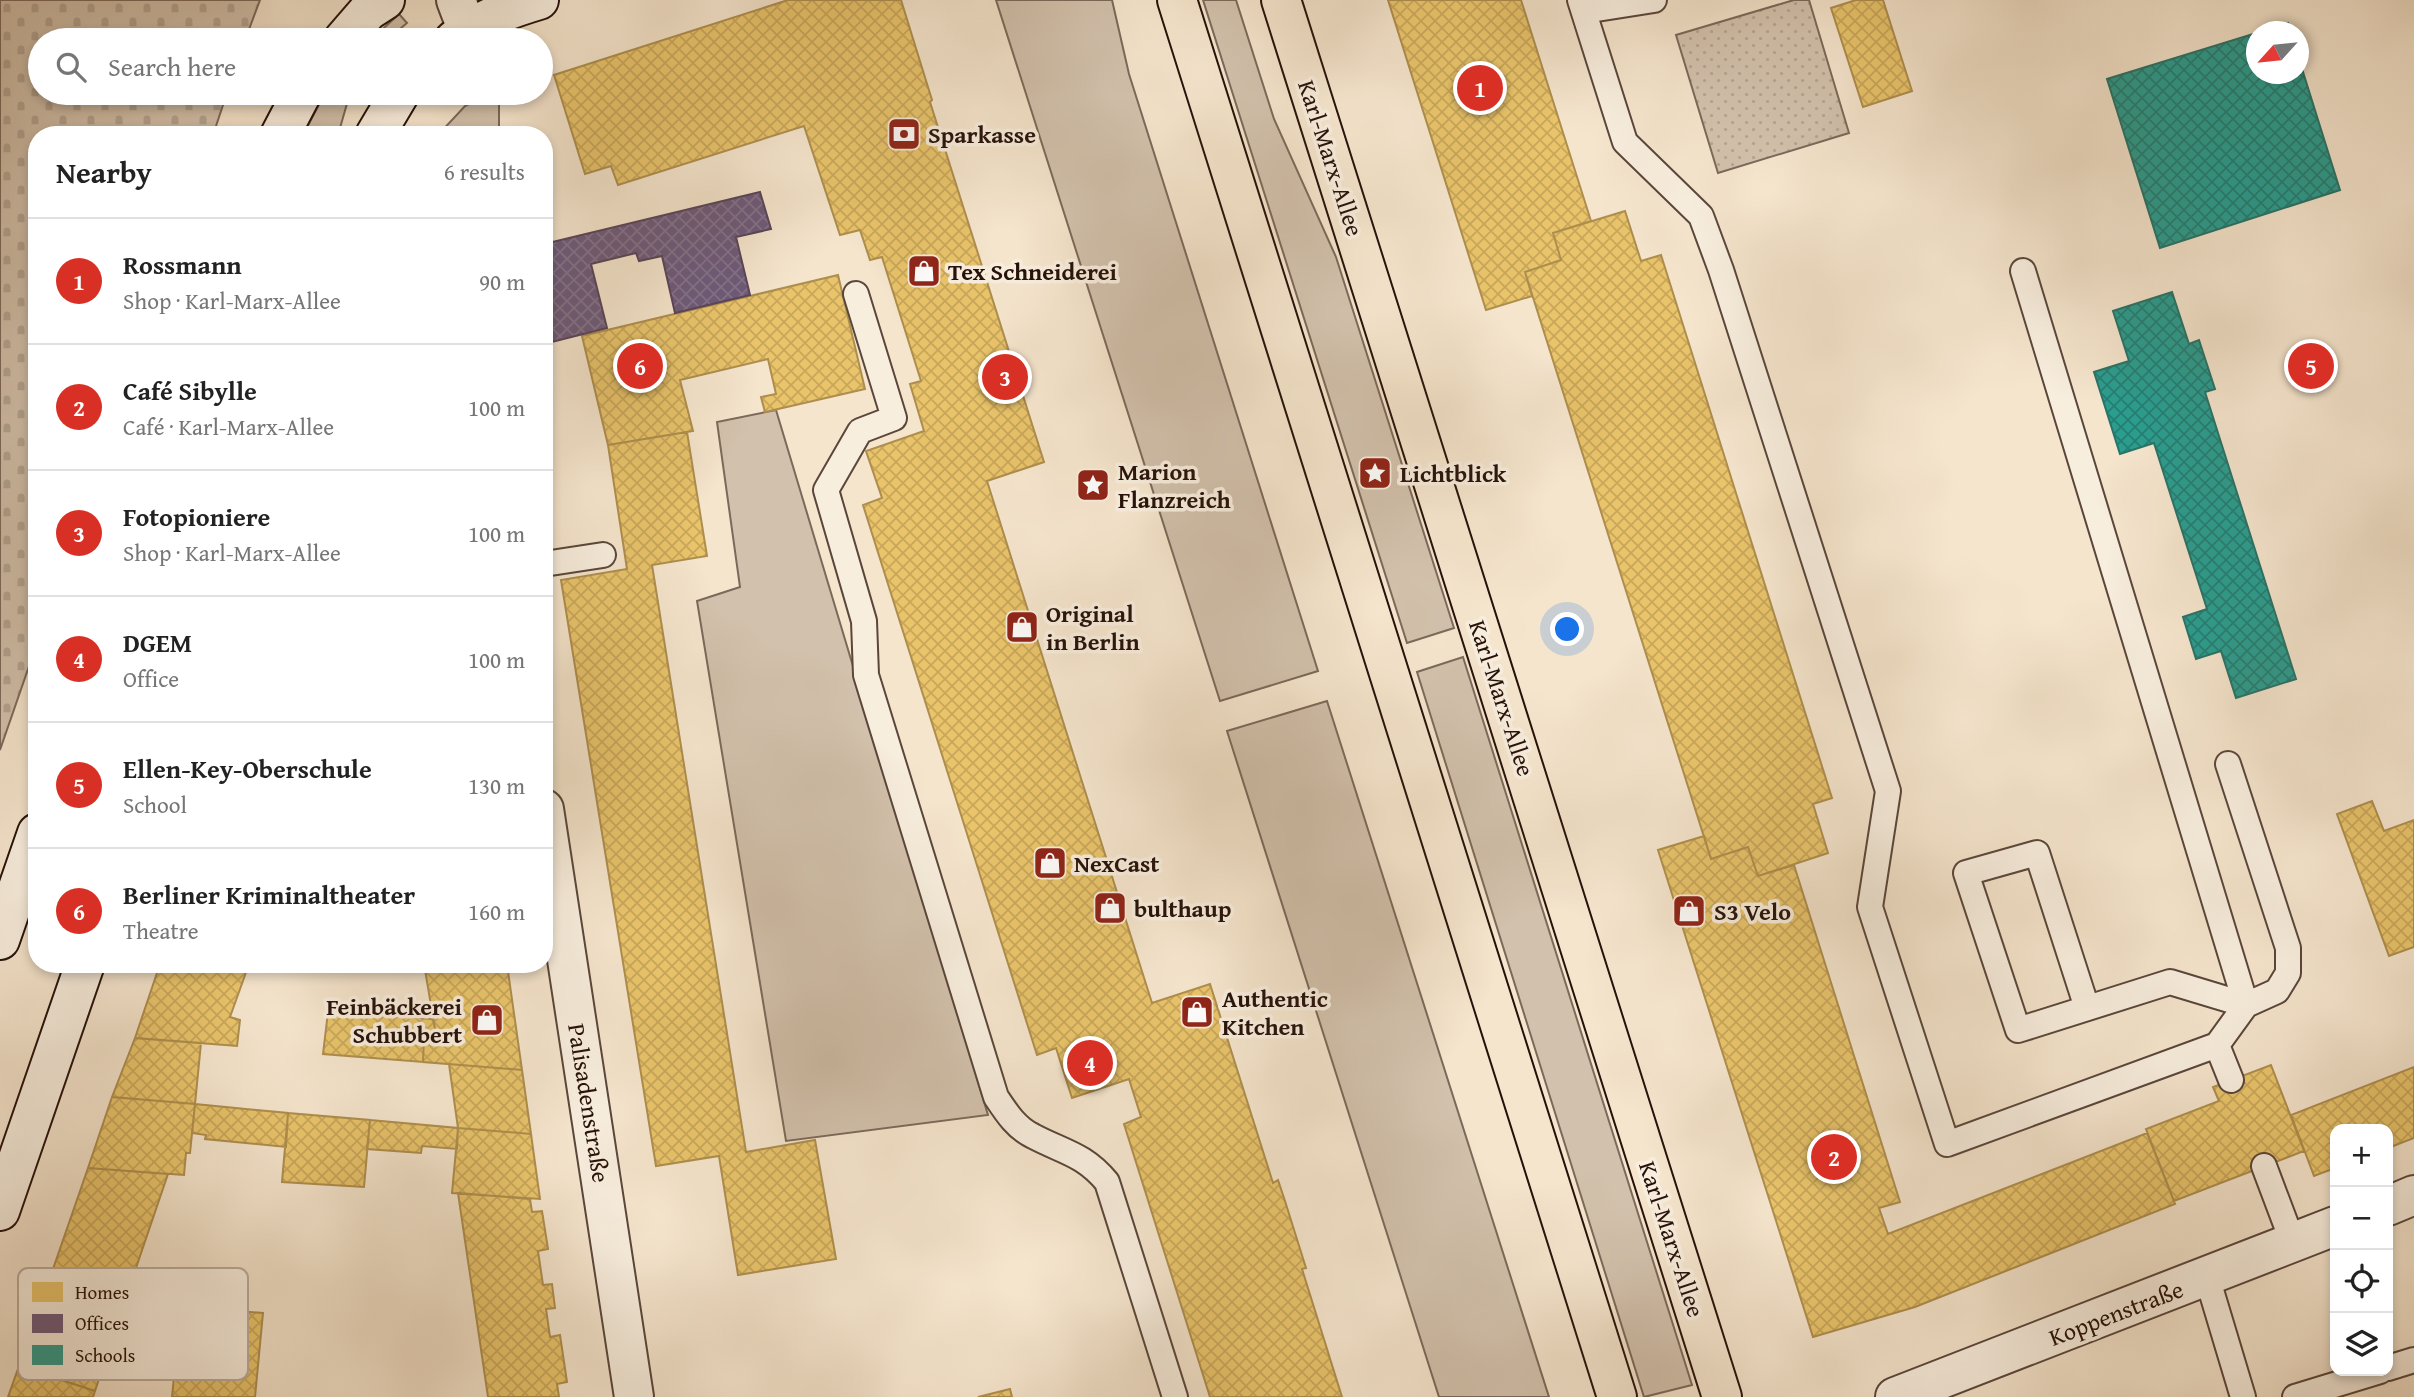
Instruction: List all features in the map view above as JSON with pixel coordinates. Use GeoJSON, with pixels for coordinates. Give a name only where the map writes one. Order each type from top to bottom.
{"type":"FeatureCollection","features":[{"type":"Feature","properties":{"kind":"main road"},"geometry":{"type":"LineString","coordinates":[[1177,0],[1617,1397]]}},
{"type":"Feature","properties":{"kind":"main road","name":"Karl-Marx-Allee"},"geometry":{"type":"LineString","coordinates":[[1281,0],[1722,1397]]}},
{"type":"Feature","properties":{"kind":"street"},"geometry":{"type":"LineString","coordinates":[[353,28],[368,11],[385,0]]}},
{"type":"Feature","properties":{"kind":"street"},"geometry":{"type":"LineString","coordinates":[[459,23],[539,0]]}},
{"type":"Feature","properties":{"kind":"street"},"geometry":{"type":"LineString","coordinates":[[285,126],[296,105]]}},
{"type":"Feature","properties":{"kind":"street"},"geometry":{"type":"LineString","coordinates":[[380,126],[393,105]]}},
{"type":"Feature","properties":{"kind":"street"},"geometry":{"type":"LineString","coordinates":[[0,940],[28,859]]}},
{"type":"Feature","properties":{"kind":"street","name":"Palisadenstraße"},"geometry":{"type":"LineString","coordinates":[[553,868],[634,1397]]}},
{"type":"Feature","properties":{"kind":"street"},"geometry":{"type":"LineString","coordinates":[[0,1211],[82,973]]}},
{"type":"Feature","properties":{"kind":"street"},"geometry":{"type":"LineString","coordinates":[[2393,1204],[2414,1195]]}},
{"type":"Feature","properties":{"kind":"street","name":"Koppenstraße"},"geometry":{"type":"LineString","coordinates":[[1895,1397],[1973,1384],[2207,1277],[2330,1228]]}},
{"type":"Feature","properties":{"kind":"lane"},"geometry":{"type":"LineString","coordinates":[[1654,0],[1582,6],[1625,142],[1701,216],[1888,791],[1870,907],[1947,1144],[2217,1045],[2246,1005],[2277,991],[2288,973],[2288,948],[2228,764]]}},
{"type":"Feature","properties":{"kind":"lane"},"geometry":{"type":"LineString","coordinates":[[2024,271],[2246,1005]]}},
{"type":"Feature","properties":{"kind":"lane"},"geometry":{"type":"LineString","coordinates":[[856,294],[894,418],[860,430],[826,490],[864,621],[866,675],[996,1097],[1013,1121],[1031,1136],[1080,1156],[1107,1182],[1175,1397]]}},
{"type":"Feature","properties":{"kind":"lane"},"geometry":{"type":"LineString","coordinates":[[553,563],[603,555]]}},
{"type":"Feature","properties":{"kind":"lane"},"geometry":{"type":"LineString","coordinates":[[2087,1008],[2037,853],[1965,873],[2018,1030],[2170,982],[2246,1005]]}},
{"type":"Feature","properties":{"kind":"lane"},"geometry":{"type":"LineString","coordinates":[[2217,1045],[2231,1080]]}},
{"type":"Feature","properties":{"kind":"lane"},"geometry":{"type":"LineString","coordinates":[[2263,1166],[2293,1243]]}},
{"type":"Feature","properties":{"kind":"lane"},"geometry":{"type":"LineString","coordinates":[[2207,1277],[2244,1397]]}},
{"type":"Feature","properties":{"kind":"lane"},"geometry":{"type":"LineString","coordinates":[[2393,1366],[2414,1360]]}},
{"type":"Feature","properties":{"kind":"lane"},"geometry":{"type":"LineString","coordinates":[[2295,1397],[2364,1376]]}},
{"type":"Feature","properties":{"kind":"green space"},"geometry":{"type":"Polygon","coordinates":[[[0,0],[260,0],[250,28],[28,28],[28,105],[223,105],[216,126],[28,126],[28,669],[0,750],[0,0]]]}},
{"type":"Feature","properties":{"kind":"green space"},"geometry":{"type":"Polygon","coordinates":[[[996,0],[1112,0],[1129,74],[1318,671],[1220,701],[996,0]]]}},
{"type":"Feature","properties":{"kind":"green space"},"geometry":{"type":"Polygon","coordinates":[[[1203,0],[1236,0],[1274,119],[1336,257],[1454,628],[1407,643],[1203,0]]]}},
{"type":"Feature","properties":{"kind":"green space"},"geometry":{"type":"Polygon","coordinates":[[[1794,0],[1809,0],[1849,133],[1718,173],[1676,35],[1794,0]]]}},
{"type":"Feature","properties":{"kind":"green space"},"geometry":{"type":"Polygon","coordinates":[[[399,14],[407,23],[401,28],[384,28],[399,14]]]}},
{"type":"Feature","properties":{"kind":"green space"},"geometry":{"type":"Polygon","coordinates":[[[319,105],[347,105],[341,126],[308,126],[319,105]]]}},
{"type":"Feature","properties":{"kind":"green space"},"geometry":{"type":"Polygon","coordinates":[[[499,105],[499,126],[446,126],[465,106],[499,105]]]}},
{"type":"Feature","properties":{"kind":"green space"},"geometry":{"type":"Polygon","coordinates":[[[776,410],[988,1115],[786,1141],[697,601],[740,587],[717,422],[776,410]]]}},
{"type":"Feature","properties":{"kind":"green space"},"geometry":{"type":"Polygon","coordinates":[[[1463,657],[1692,1385],[1644,1397],[1417,672],[1463,657]]]}},
{"type":"Feature","properties":{"kind":"green space"},"geometry":{"type":"Polygon","coordinates":[[[1327,701],[1549,1397],[1439,1397],[1227,731],[1327,701]]]}},
{"type":"Feature","properties":{"kind":"building: Homes"},"geometry":{"type":"Polygon","coordinates":[[[788,0],[901,0],[932,100],[930,102],[1044,462],[987,481],[1152,1003],[1210,984],[1273,1183],[1278,1180],[1285,1201],[1306,1268],[1302,1269],[1342,1397],[1210,1397],[1124,1124],[1141,1117],[1129,1079],[1072,1098],[1056,1048],[1037,1055],[863,505],[882,498],[866,451],[924,431],[910,384],[921,381],[882,257],[870,260],[860,230],[840,235],[804,126],[618,185],[611,166],[585,174],[554,75],[788,0]]]}},
{"type":"Feature","properties":{"kind":"building: Homes"},"geometry":{"type":"Polygon","coordinates":[[[1388,0],[1521,0],[1591,221],[1553,233],[1561,260],[1525,272],[1532,296],[1486,310],[1388,0]]]}},
{"type":"Feature","properties":{"kind":"building: Homes"},"geometry":{"type":"Polygon","coordinates":[[[1856,0],[1883,0],[1912,91],[1863,107],[1831,8],[1856,0]]]}},
{"type":"Feature","properties":{"kind":"building: Homes"},"geometry":{"type":"Polygon","coordinates":[[[1625,211],[1641,261],[1661,255],[1832,798],[1813,804],[1828,853],[1758,876],[1748,847],[1711,859],[1525,272],[1561,260],[1553,233],[1625,211]]]}},
{"type":"Feature","properties":{"kind":"building: Homes"},"geometry":{"type":"Polygon","coordinates":[[[838,275],[865,389],[765,412],[761,397],[776,394],[768,359],[680,380],[693,431],[608,445],[582,336],[838,275]]]}},
{"type":"Feature","properties":{"kind":"building: Homes"},"geometry":{"type":"Polygon","coordinates":[[[687,432],[707,556],[652,565],[746,1152],[815,1140],[836,1259],[738,1275],[719,1156],[656,1166],[561,580],[627,569],[608,445],[687,432]]]}},
{"type":"Feature","properties":{"kind":"building: Homes"},"geometry":{"type":"Polygon","coordinates":[[[2372,801],[2384,831],[2414,820],[2414,947],[2389,956],[2337,814],[2372,801]]]}},
{"type":"Feature","properties":{"kind":"building: Homes"},"geometry":{"type":"Polygon","coordinates":[[[1704,836],[1711,859],[1748,847],[1758,876],[1794,865],[1900,1202],[1879,1208],[1888,1234],[2147,1133],[2175,1204],[1915,1307],[1813,1337],[1658,850],[1704,836]]]}},
{"type":"Feature","properties":{"kind":"building: Homes"},"geometry":{"type":"Polygon","coordinates":[[[157,973],[246,973],[230,1017],[240,1020],[237,1046],[135,1038],[157,973]]]}},
{"type":"Feature","properties":{"kind":"building: Homes"},"geometry":{"type":"Polygon","coordinates":[[[426,973],[508,973],[522,1070],[423,1062],[424,1037],[435,1029],[426,973]]]}},
{"type":"Feature","properties":{"kind":"building: Homes"},"geometry":{"type":"Polygon","coordinates":[[[328,1012],[433,1019],[435,1029],[424,1037],[423,1062],[323,1054],[328,1012]]]}},
{"type":"Feature","properties":{"kind":"building: Homes"},"geometry":{"type":"Polygon","coordinates":[[[135,1038],[201,1043],[195,1104],[112,1097],[135,1038]]]}},
{"type":"Feature","properties":{"kind":"building: Homes"},"geometry":{"type":"Polygon","coordinates":[[[449,1064],[522,1070],[531,1134],[458,1128],[449,1064]]]}},
{"type":"Feature","properties":{"kind":"building: Homes"},"geometry":{"type":"Polygon","coordinates":[[[2271,1065],[2304,1151],[2174,1201],[2146,1129],[2219,1101],[2213,1087],[2271,1065]]]}},
{"type":"Feature","properties":{"kind":"building: Homes"},"geometry":{"type":"Polygon","coordinates":[[[2414,1067],[2414,1138],[2393,1146],[2393,1124],[2330,1124],[2330,1170],[2314,1176],[2291,1115],[2414,1067]]]}},
{"type":"Feature","properties":{"kind":"building: Homes"},"geometry":{"type":"Polygon","coordinates":[[[112,1097],[195,1104],[190,1153],[186,1153],[184,1175],[88,1168],[112,1097]]]}},
{"type":"Feature","properties":{"kind":"building: Homes"},"geometry":{"type":"Polygon","coordinates":[[[195,1104],[288,1113],[286,1147],[205,1139],[206,1135],[192,1133],[195,1104]]]}},
{"type":"Feature","properties":{"kind":"building: Homes"},"geometry":{"type":"Polygon","coordinates":[[[288,1113],[370,1120],[364,1187],[282,1182],[288,1113]]]}},
{"type":"Feature","properties":{"kind":"building: Homes"},"geometry":{"type":"Polygon","coordinates":[[[370,1120],[458,1128],[457,1149],[422,1146],[421,1153],[367,1149],[370,1120]]]}},
{"type":"Feature","properties":{"kind":"building: Homes"},"geometry":{"type":"Polygon","coordinates":[[[458,1128],[531,1134],[540,1199],[452,1193],[458,1128]]]}},
{"type":"Feature","properties":{"kind":"building: Homes"},"geometry":{"type":"Polygon","coordinates":[[[88,1168],[168,1174],[136,1268],[53,1268],[88,1168]]]}},
{"type":"Feature","properties":{"kind":"building: Homes"},"geometry":{"type":"Polygon","coordinates":[[[458,1193],[530,1199],[532,1212],[542,1211],[548,1249],[538,1251],[543,1285],[552,1284],[555,1308],[546,1309],[550,1337],[560,1335],[567,1382],[557,1384],[559,1397],[488,1397],[458,1193]]]}},
{"type":"Feature","properties":{"kind":"building: Homes"},"geometry":{"type":"Polygon","coordinates":[[[248,1312],[263,1313],[255,1397],[172,1397],[174,1380],[248,1380],[248,1312]]]}},
{"type":"Feature","properties":{"kind":"building: Homes"},"geometry":{"type":"Polygon","coordinates":[[[18,1369],[18,1380],[62,1380],[95,1391],[93,1397],[8,1397],[18,1369]]]}},
{"type":"Feature","properties":{"kind":"building: Homes"},"geometry":{"type":"Polygon","coordinates":[[[62,1380],[99,1380],[95,1391],[62,1380]]]}},
{"type":"Feature","properties":{"kind":"building: Homes"},"geometry":{"type":"Polygon","coordinates":[[[1010,1389],[1012,1397],[978,1397],[1010,1389]]]}},
{"type":"Feature","properties":{"kind":"building: Offices"},"geometry":{"type":"Polygon","coordinates":[[[760,192],[771,229],[736,237],[750,295],[675,313],[662,256],[639,261],[636,253],[591,264],[607,328],[553,342],[553,242],[760,192]]]}},
{"type":"Feature","properties":{"kind":"building: Schools"},"geometry":{"type":"Polygon","coordinates":[[[2246,36],[2246,84],[2307,84],[2340,190],[2160,248],[2107,79],[2246,36]]]}},
{"type":"Feature","properties":{"kind":"building: Schools"},"geometry":{"type":"Polygon","coordinates":[[[2172,292],[2189,344],[2199,340],[2215,389],[2205,392],[2296,679],[2236,698],[2221,651],[2196,659],[2183,617],[2207,609],[2154,443],[2120,454],[2094,372],[2129,361],[2113,311],[2172,292]]]}},
{"type":"Feature","properties":{"kind":"place","name":"Rossmann"},"geometry":{"type":"Point","coordinates":[1480,88]}},
{"type":"Feature","properties":{"kind":"place","name":"Sparkasse"},"geometry":{"type":"Point","coordinates":[904,134]}},
{"type":"Feature","properties":{"kind":"place","name":"Tex Schneiderei"},"geometry":{"type":"Point","coordinates":[924,271]}},
{"type":"Feature","properties":{"kind":"place","name":"Berliner Kriminaltheater"},"geometry":{"type":"Point","coordinates":[640,366]}},
{"type":"Feature","properties":{"kind":"place","name":"Ellen-Key-Oberschule"},"geometry":{"type":"Point","coordinates":[2311,366]}},
{"type":"Feature","properties":{"kind":"place","name":"Fotopioniere"},"geometry":{"type":"Point","coordinates":[1005,377]}},
{"type":"Feature","properties":{"kind":"place","name":"Lichtblick"},"geometry":{"type":"Point","coordinates":[1375,473]}},
{"type":"Feature","properties":{"kind":"place","name":"Marion Flanzreich"},"geometry":{"type":"Point","coordinates":[1093,485]}},
{"type":"Feature","properties":{"kind":"place","name":"Original in Berlin"},"geometry":{"type":"Point","coordinates":[1022,627]}},
{"type":"Feature","properties":{"kind":"place","name":"NexCast"},"geometry":{"type":"Point","coordinates":[1050,863]}},
{"type":"Feature","properties":{"kind":"place","name":"bulthaup"},"geometry":{"type":"Point","coordinates":[1110,908]}},
{"type":"Feature","properties":{"kind":"place","name":"S3 Velo"},"geometry":{"type":"Point","coordinates":[1689,911]}},
{"type":"Feature","properties":{"kind":"place","name":"Authentic Kitchen"},"geometry":{"type":"Point","coordinates":[1197,1012]}},
{"type":"Feature","properties":{"kind":"place","name":"Feinbäckerei Schubbert"},"geometry":{"type":"Point","coordinates":[487,1020]}},
{"type":"Feature","properties":{"kind":"place","name":"DGEM"},"geometry":{"type":"Point","coordinates":[1090,1063]}},
{"type":"Feature","properties":{"kind":"place","name":"Café Sibylle"},"geometry":{"type":"Point","coordinates":[1834,1157]}}]}
